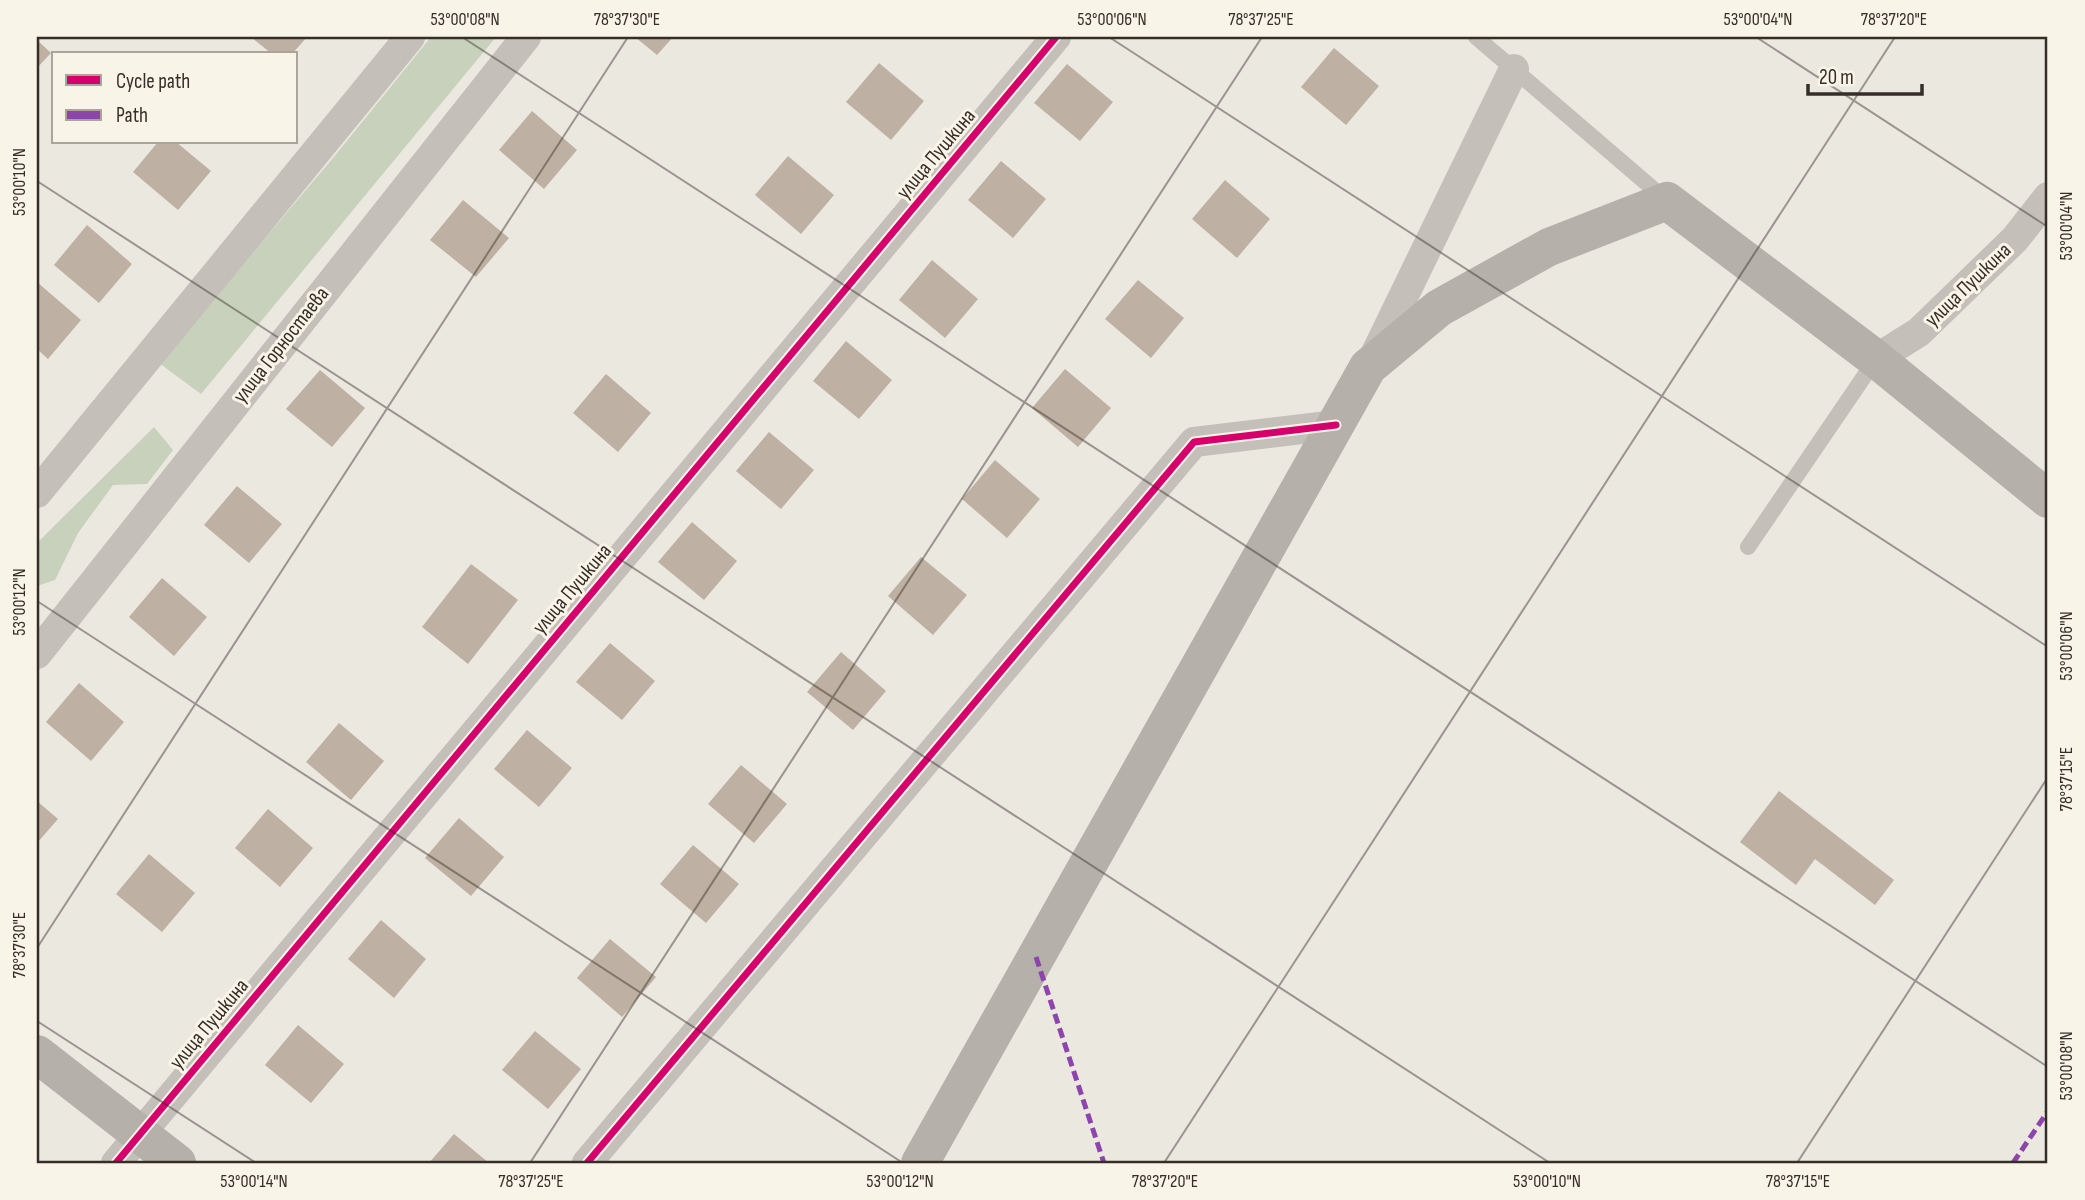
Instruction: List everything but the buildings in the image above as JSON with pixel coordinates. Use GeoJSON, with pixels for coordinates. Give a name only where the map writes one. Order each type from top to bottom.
{"type":"FeatureCollection","features":[{"type":"Feature","properties":{"kind":"main road"},"geometry":{"type":"LineString","coordinates":[[920,1163],[1368,367],[1439,308],[1549,247],[1667,201],[1876,359],[2048,499]]}},
{"type":"Feature","properties":{"kind":"main road"},"geometry":{"type":"LineString","coordinates":[[37,1054],[177,1163]]}},
{"type":"Feature","properties":{"kind":"street"},"geometry":{"type":"LineString","coordinates":[[37,493],[410,37]]}},
{"type":"Feature","properties":{"kind":"street","name":"улица Горностаева"},"geometry":{"type":"LineString","coordinates":[[37,654],[526,37]]}},
{"type":"Feature","properties":{"kind":"street","name":"улица Пушкина"},"geometry":{"type":"LineString","coordinates":[[116,1163],[1056,37]]}},
{"type":"Feature","properties":{"kind":"street"},"geometry":{"type":"LineString","coordinates":[[1368,367],[1514,69]]}},
{"type":"Feature","properties":{"kind":"street","name":"улица Пушкина"},"geometry":{"type":"LineString","coordinates":[[1876,359],[1919,332],[2015,239],[2048,197]]}},
{"type":"Feature","properties":{"kind":"street"},"geometry":{"type":"LineString","coordinates":[[587,1163],[1195,442],[1336,425]]}},
{"type":"Feature","properties":{"kind":"lane"},"geometry":{"type":"LineString","coordinates":[[1476,37],[1667,201]]}},
{"type":"Feature","properties":{"kind":"lane"},"geometry":{"type":"LineString","coordinates":[[1748,547],[1876,359]]}},
{"type":"Feature","properties":{"kind":"green space"},"geometry":{"type":"Polygon","coordinates":[[[431,37],[496,37],[201,394],[159,363],[333,158],[431,37]]]}},
{"type":"Feature","properties":{"kind":"green space"},"geometry":{"type":"Polygon","coordinates":[[[154,427],[173,450],[147,484],[113,485],[78,533],[55,580],[37,586],[37,543],[154,427]]]}},
{"type":"Feature","properties":{"kind":"marked path"},"geometry":{"type":"LineString","coordinates":[[1036,957],[1104,1163]]}},
{"type":"Feature","properties":{"kind":"marked path"},"geometry":{"type":"LineString","coordinates":[[2013,1163],[2048,1111]]}},
{"type":"Feature","properties":{"kind":"cycle path"},"geometry":{"type":"LineString","coordinates":[[116,1163],[1056,37]]}},
{"type":"Feature","properties":{"kind":"cycle path"},"geometry":{"type":"LineString","coordinates":[[587,1163],[1194,442],[1336,425]]}}]}
